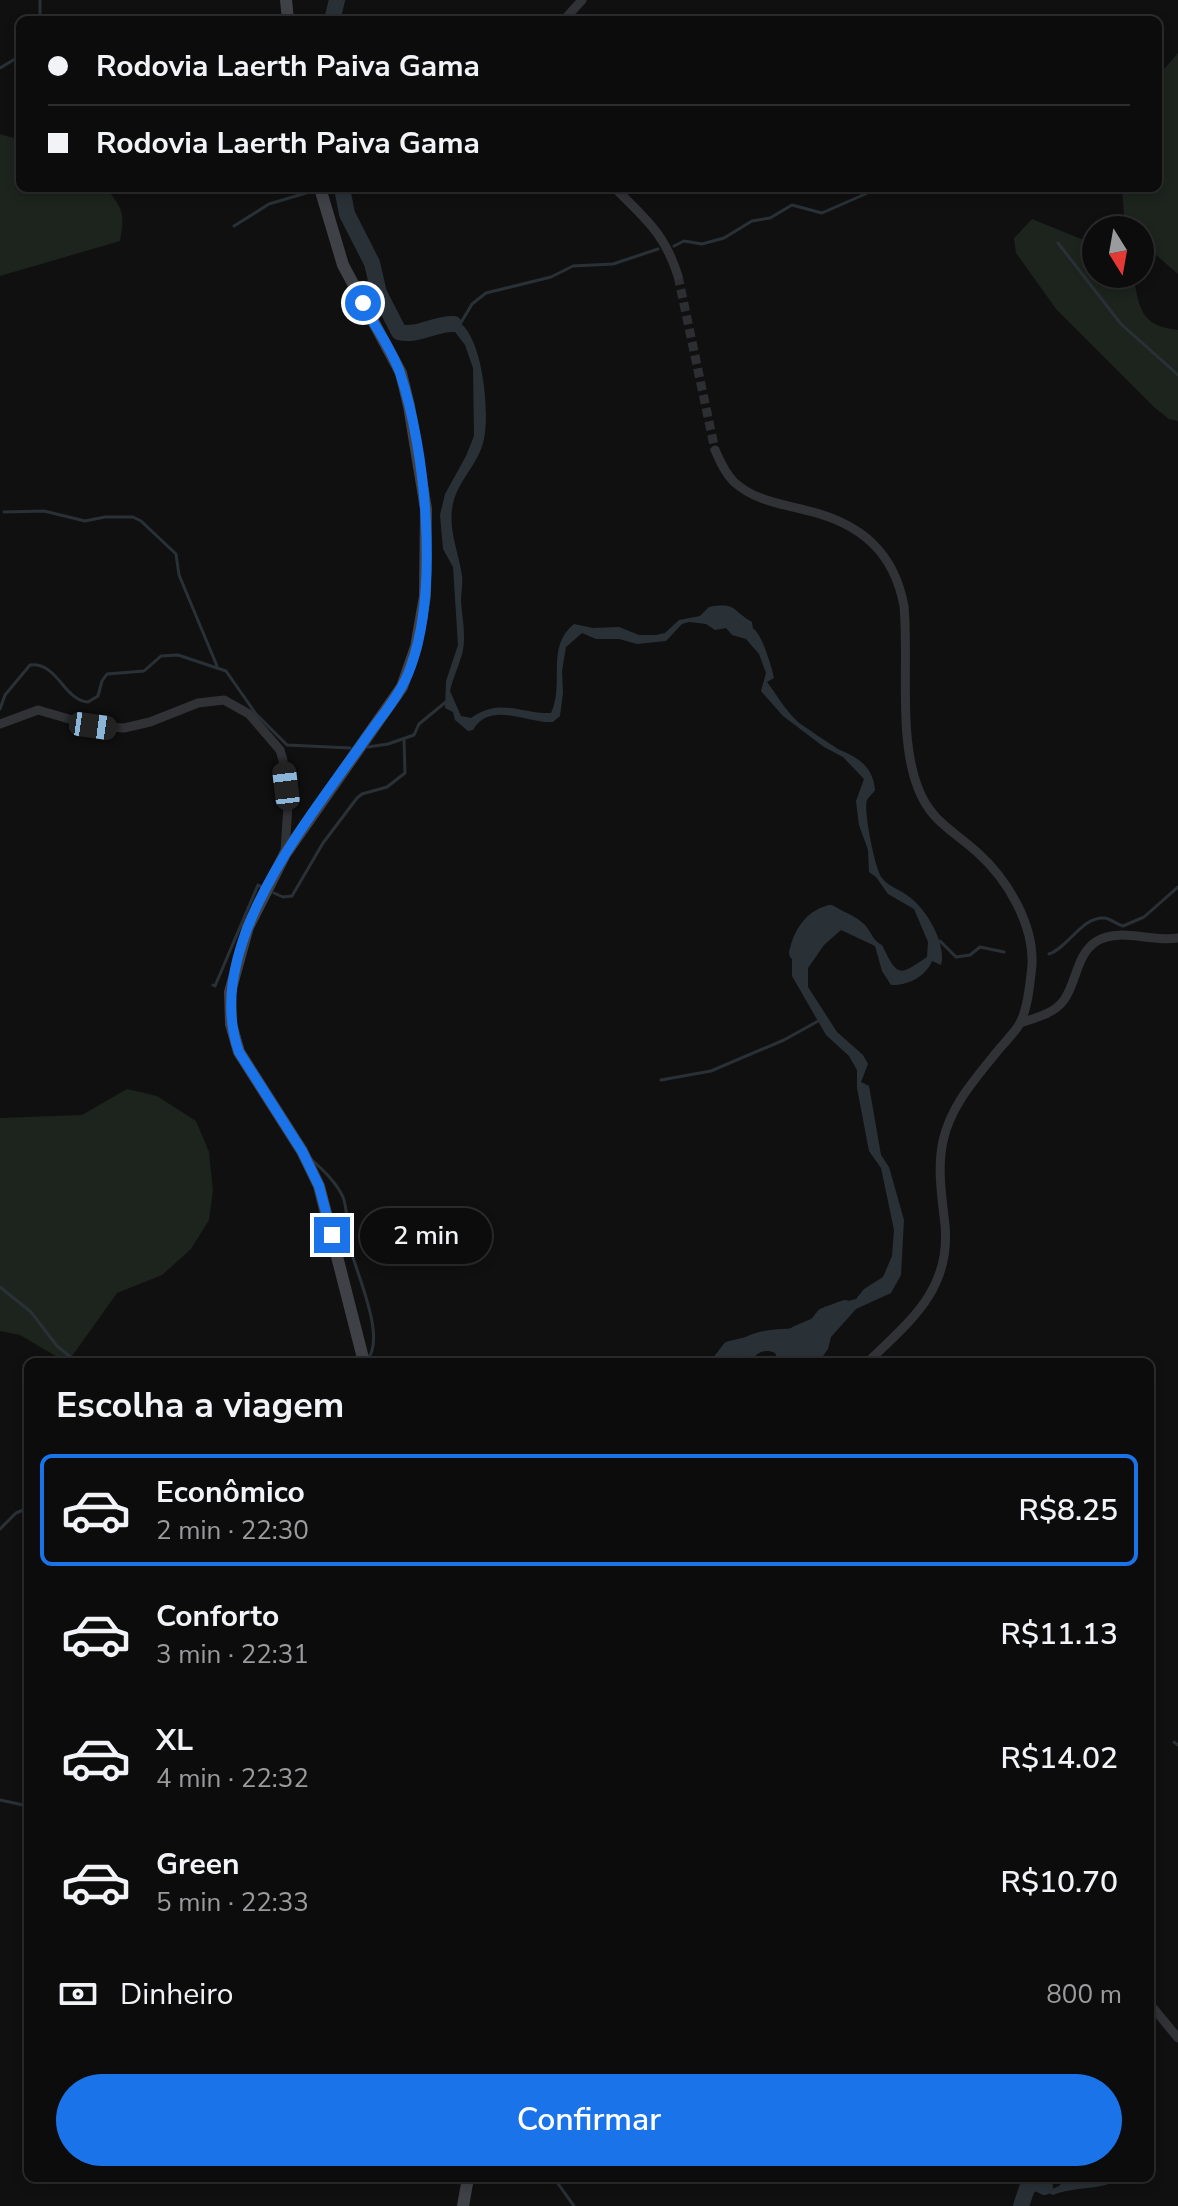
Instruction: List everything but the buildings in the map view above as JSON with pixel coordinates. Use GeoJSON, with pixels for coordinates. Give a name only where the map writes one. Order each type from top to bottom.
{"type":"FeatureCollection","features":[{"type":"Feature","properties":{"kind":"main road"},"geometry":{"type":"LineString","coordinates":[[321,192],[343,265],[401,373],[426,509],[425,596],[416,647],[402,687],[285,854],[248,927],[230,992],[231,1024],[239,1052],[302,1151],[319,1186],[363,1358]]}},
{"type":"Feature","properties":{"kind":"main road"},"geometry":{"type":"LineString","coordinates":[[463,2206],[467,2182]]}},
{"type":"Feature","properties":{"kind":"street"},"geometry":{"type":"LineString","coordinates":[[568,16],[582,0]]}},
{"type":"Feature","properties":{"kind":"street"},"geometry":{"type":"LineString","coordinates":[[619,192],[655,227],[666,243],[678,276]]}},
{"type":"Feature","properties":{"kind":"street"},"geometry":{"type":"LineString","coordinates":[[715,450],[730,479],[740,487],[770,503],[811,511],[848,525],[862,532],[886,559],[904,606],[913,772],[923,798],[937,820],[980,854],[1013,897],[1022,913],[1032,961],[1020,1023],[962,1096],[944,1136],[941,1188],[946,1240],[945,1255],[935,1287],[920,1311],[872,1358]]}},
{"type":"Feature","properties":{"kind":"street"},"geometry":{"type":"LineString","coordinates":[[0,724],[38,710],[93,726],[124,728],[150,722],[198,703],[224,700],[249,714],[280,750],[288,805],[285,854]]}},
{"type":"Feature","properties":{"kind":"street"},"geometry":{"type":"LineString","coordinates":[[1020,1023],[1043,1015],[1063,1002],[1084,953],[1097,941],[1119,936],[1166,940],[1178,938]]}},
{"type":"Feature","properties":{"kind":"street"},"geometry":{"type":"LineString","coordinates":[[1154,2009],[1178,2038]]}},
{"type":"Feature","properties":{"kind":"shaded area"},"geometry":{"type":"Polygon","coordinates":[[[1178,53],[1178,274],[1154,253],[1154,216],[1124,216],[1122,192],[1162,192],[1162,71],[1178,53]]]}},
{"type":"Feature","properties":{"kind":"shaded area"},"geometry":{"type":"Polygon","coordinates":[[[0,134],[16,139],[16,192],[109,192],[121,212],[122,224],[120,241],[0,276],[0,134]]]}},
{"type":"Feature","properties":{"kind":"shaded area"},"geometry":{"type":"Polygon","coordinates":[[[1032,219],[1082,239],[1082,288],[1136,288],[1140,305],[1149,319],[1165,328],[1178,330],[1178,421],[1169,419],[1155,408],[1056,309],[1016,253],[1014,238],[1032,219]]]}},
{"type":"Feature","properties":{"kind":"shaded area"},"geometry":{"type":"Polygon","coordinates":[[[453,319],[463,326],[478,355],[485,394],[483,443],[457,491],[451,518],[462,576],[464,638],[462,655],[450,691],[461,716],[471,718],[501,707],[551,713],[555,702],[560,644],[574,624],[593,628],[619,627],[639,635],[656,635],[665,633],[679,620],[700,616],[709,607],[734,608],[752,622],[753,629],[760,637],[774,678],[767,682],[789,713],[868,769],[875,790],[866,806],[879,873],[888,884],[922,909],[938,937],[941,965],[932,961],[921,975],[904,984],[891,985],[882,971],[875,946],[841,930],[824,945],[808,968],[808,987],[837,1032],[863,1055],[868,1064],[861,1082],[869,1086],[881,1155],[889,1167],[904,1220],[901,1275],[891,1293],[856,1309],[831,1337],[828,1349],[819,1358],[777,1358],[775,1353],[764,1351],[754,1358],[723,1358],[738,1342],[752,1334],[826,1324],[830,1318],[824,1307],[856,1299],[864,1289],[883,1277],[892,1256],[894,1230],[881,1168],[869,1151],[857,1088],[857,1070],[849,1056],[826,1035],[792,976],[792,957],[797,944],[822,922],[829,908],[843,911],[861,922],[900,970],[910,968],[927,957],[928,942],[914,909],[888,894],[869,872],[868,850],[859,825],[856,801],[864,779],[843,757],[824,747],[783,716],[761,691],[766,673],[759,654],[746,639],[732,635],[726,628],[715,630],[706,624],[689,622],[682,624],[666,641],[637,644],[619,639],[596,639],[582,633],[566,647],[560,716],[553,722],[489,716],[468,731],[455,720],[453,712],[445,708],[446,681],[458,645],[453,567],[443,549],[440,515],[445,494],[474,436],[473,368],[465,345],[452,328],[435,330],[436,322],[453,319]]]}},
{"type":"Feature","properties":{"kind":"shaded area"},"geometry":{"type":"Polygon","coordinates":[[[127,1089],[157,1096],[196,1121],[209,1152],[213,1191],[209,1220],[191,1249],[162,1275],[117,1293],[71,1358],[59,1358],[20,1335],[0,1331],[0,1118],[82,1115],[127,1089]]]}},
{"type":"Feature","properties":{"kind":"shaded area"},"geometry":{"type":"Polygon","coordinates":[[[1028,2182],[1042,2182],[1052,2189],[1063,2182],[1113,2182],[1053,2195],[1029,2187],[1028,2182]]]}},
{"type":"Feature","properties":{"kind":"waterway"},"geometry":{"type":"LineString","coordinates":[[40,0],[40,16]]}},
{"type":"Feature","properties":{"kind":"waterway"},"geometry":{"type":"LineString","coordinates":[[333,16],[337,0]]}},
{"type":"Feature","properties":{"kind":"waterway"},"geometry":{"type":"LineString","coordinates":[[0,68],[16,58]]}},
{"type":"Feature","properties":{"kind":"waterway"},"geometry":{"type":"LineString","coordinates":[[234,226],[269,204],[309,192]]}},
{"type":"Feature","properties":{"kind":"waterway"},"geometry":{"type":"LineString","coordinates":[[343,192],[347,214],[372,263],[379,293],[399,332],[413,333],[454,324]]}},
{"type":"Feature","properties":{"kind":"waterway"},"geometry":{"type":"LineString","coordinates":[[674,246],[684,241],[702,244],[724,238],[752,221],[770,218],[792,205],[822,213],[870,192]]}},
{"type":"Feature","properties":{"kind":"waterway"},"geometry":{"type":"LineString","coordinates":[[1058,243],[1121,324],[1178,375]]}},
{"type":"Feature","properties":{"kind":"waterway"},"geometry":{"type":"LineString","coordinates":[[459,326],[472,304],[486,293],[551,277],[573,266],[613,264],[658,249]]}},
{"type":"Feature","properties":{"kind":"waterway"},"geometry":{"type":"LineString","coordinates":[[4,512],[44,511],[85,521],[105,517],[133,517],[141,521],[176,554],[179,575],[217,666]]}},
{"type":"Feature","properties":{"kind":"waterway"},"geometry":{"type":"LineString","coordinates":[[0,709],[5,695],[30,665],[47,669],[72,695],[88,702],[98,696],[107,674],[144,671],[161,656],[178,655],[226,671],[256,714],[287,745],[350,748]]}},
{"type":"Feature","properties":{"kind":"waterway"},"geometry":{"type":"LineString","coordinates":[[368,747],[414,735],[419,724],[447,701]]}},
{"type":"Feature","properties":{"kind":"waterway"},"geometry":{"type":"LineString","coordinates":[[274,893],[283,897],[292,896],[323,843],[357,798],[387,787],[405,773],[404,739]]}},
{"type":"Feature","properties":{"kind":"waterway"},"geometry":{"type":"LineString","coordinates":[[213,985],[260,886]]}},
{"type":"Feature","properties":{"kind":"waterway"},"geometry":{"type":"LineString","coordinates":[[1049,954],[1089,922],[1107,919],[1123,926],[1144,917],[1178,887]]}},
{"type":"Feature","properties":{"kind":"waterway"},"geometry":{"type":"LineString","coordinates":[[797,953],[804,933],[817,919],[830,913],[844,921]]}},
{"type":"Feature","properties":{"kind":"waterway"},"geometry":{"type":"LineString","coordinates":[[940,941],[956,957],[970,955],[980,947],[1004,952]]}},
{"type":"Feature","properties":{"kind":"waterway"},"geometry":{"type":"LineString","coordinates":[[661,1080],[711,1071],[784,1040],[820,1020]]}},
{"type":"Feature","properties":{"kind":"waterway"},"geometry":{"type":"LineString","coordinates":[[311,1159],[333,1181],[345,1203],[350,1247],[372,1323],[374,1338],[368,1358]]}},
{"type":"Feature","properties":{"kind":"waterway"},"geometry":{"type":"LineString","coordinates":[[0,1287],[31,1312],[57,1346],[72,1358]]}},
{"type":"Feature","properties":{"kind":"waterway"},"geometry":{"type":"LineString","coordinates":[[796,1334],[817,1325],[824,1316],[845,1308]]}},
{"type":"Feature","properties":{"kind":"waterway"},"geometry":{"type":"LineString","coordinates":[[723,1358],[730,1349],[751,1344]]}},
{"type":"Feature","properties":{"kind":"waterway"},"geometry":{"type":"LineString","coordinates":[[0,1529],[16,1513],[24,1510]]}},
{"type":"Feature","properties":{"kind":"waterway"},"geometry":{"type":"LineString","coordinates":[[1174,1742],[1178,1745]]}},
{"type":"Feature","properties":{"kind":"waterway"},"geometry":{"type":"LineString","coordinates":[[0,1800],[24,1805]]}},
{"type":"Feature","properties":{"kind":"waterway"},"geometry":{"type":"LineString","coordinates":[[557,2182],[574,2206]]}},
{"type":"Feature","properties":{"kind":"waterway"},"geometry":{"type":"LineString","coordinates":[[1021,2206],[1027,2188],[1035,2182],[1045,2187]]}},
{"type":"Feature","properties":{"kind":"tunnel"},"geometry":{"type":"LineString","coordinates":[[678,276],[715,450]]}},
{"type":"Feature","properties":{"kind":"route"},"geometry":{"type":"LineString","coordinates":[[332,1235],[319,1186],[302,1151],[239,1052],[229,1008],[237,961],[248,927],[285,854],[402,687],[416,647],[425,596],[427,529],[421,476],[401,373],[363,303]]}}]}
